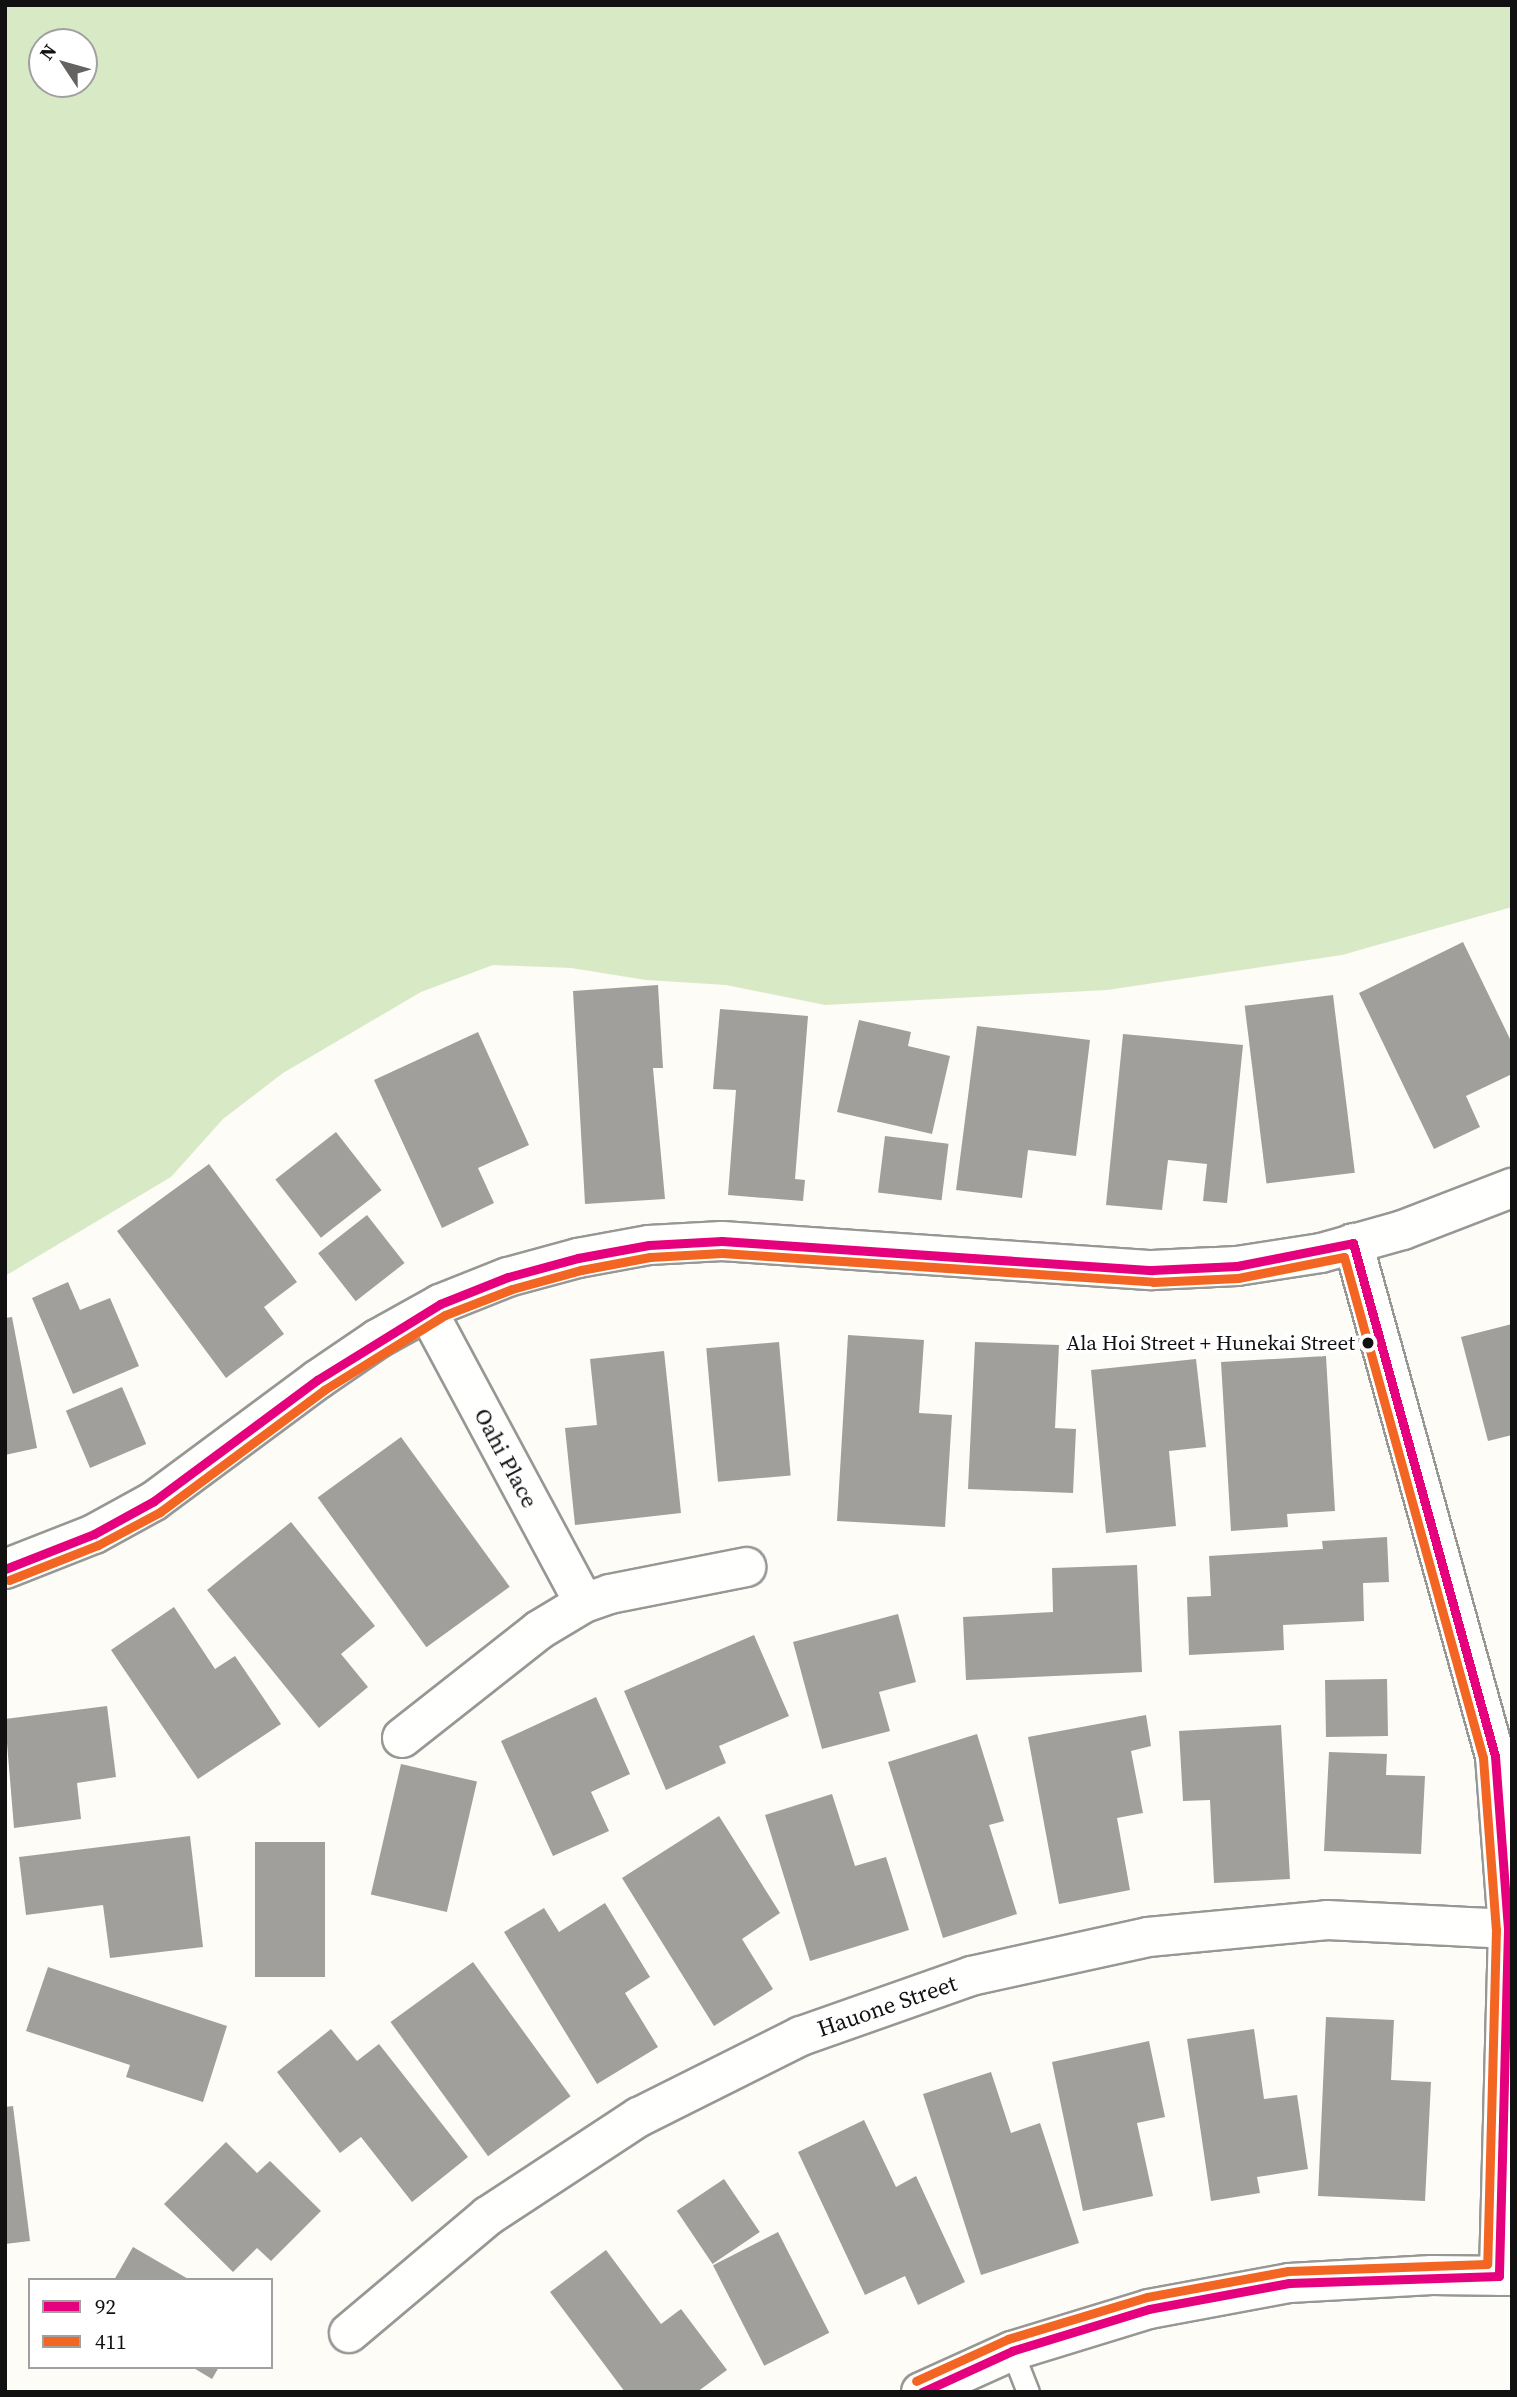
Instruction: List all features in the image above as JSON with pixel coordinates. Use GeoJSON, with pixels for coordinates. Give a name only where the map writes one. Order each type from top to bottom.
{"type":"FeatureCollection","features":[{"type":"Feature","properties":{"kind":"street"},"geometry":{"type":"LineString","coordinates":[[5,1569],[94,1534],[154,1501],[327,1373],[428,1312],[508,1277],[578,1258],[649,1245],[722,1241],[1152,1269],[1237,1266],[1403,1230],[1512,1188]]}},
{"type":"Feature","properties":{"kind":"street"},"geometry":{"type":"LineString","coordinates":[[921,2392],[1012,2351],[1149,2309],[1289,2283],[1505,2276],[1510,1929],[1495,1756],[1353,1242]]}},
{"type":"Feature","properties":{"kind":"street","name":"Oahi Place"},"geometry":{"type":"LineString","coordinates":[[428,1312],[584,1603]]}},
{"type":"Feature","properties":{"kind":"street"},"geometry":{"type":"LineString","coordinates":[[402,1738],[539,1630],[584,1603],[610,1594],[746,1567]]}},
{"type":"Feature","properties":{"kind":"street","name":"Hauone Street"},"geometry":{"type":"LineString","coordinates":[[349,2333],[488,2216],[639,2117],[801,2036],[971,1976],[1148,1937],[1327,1920],[1510,1929]]}},
{"type":"Feature","properties":{"kind":"lane"},"geometry":{"type":"LineString","coordinates":[[1012,2351],[1028,2392]]}},
{"type":"Feature","properties":{"kind":"green space"},"geometry":{"type":"Polygon","coordinates":[[[5,5],[1512,5],[1512,907],[1342,955],[1107,990],[825,1005],[726,985],[646,980],[571,968],[493,965],[421,992],[283,1073],[223,1119],[171,1177],[5,1276],[5,5]]]}},
{"type":"Feature","properties":{"kind":"building"},"geometry":{"type":"Polygon","coordinates":[[[1463,942],[1512,1043],[1512,1074],[1466,1096],[1480,1127],[1434,1149],[1359,993],[1463,942]]]}},
{"type":"Feature","properties":{"kind":"building"},"geometry":{"type":"Polygon","coordinates":[[[658,985],[663,1068],[653,1068],[665,1199],[585,1204],[573,991],[658,985]]]}},
{"type":"Feature","properties":{"kind":"building"},"geometry":{"type":"Polygon","coordinates":[[[1333,995],[1355,1173],[1266,1184],[1245,1006],[1333,995]]]}},
{"type":"Feature","properties":{"kind":"building"},"geometry":{"type":"Polygon","coordinates":[[[720,1009],[808,1016],[795,1179],[805,1180],[803,1201],[728,1195],[736,1090],[713,1089],[720,1009]]]}},
{"type":"Feature","properties":{"kind":"building"},"geometry":{"type":"Polygon","coordinates":[[[859,1020],[911,1032],[908,1046],[950,1056],[932,1134],[837,1112],[859,1020]]]}},
{"type":"Feature","properties":{"kind":"building"},"geometry":{"type":"Polygon","coordinates":[[[977,1026],[1090,1040],[1076,1156],[1028,1150],[1022,1198],[956,1190],[977,1026]]]}},
{"type":"Feature","properties":{"kind":"building"},"geometry":{"type":"Polygon","coordinates":[[[478,1032],[529,1145],[478,1168],[494,1203],[442,1228],[374,1080],[478,1032]]]}},
{"type":"Feature","properties":{"kind":"building"},"geometry":{"type":"Polygon","coordinates":[[[1123,1034],[1243,1045],[1227,1203],[1203,1201],[1207,1164],[1168,1160],[1162,1210],[1106,1205],[1123,1034]]]}},
{"type":"Feature","properties":{"kind":"building"},"geometry":{"type":"Polygon","coordinates":[[[336,1132],[382,1190],[321,1238],[275,1179],[336,1132]]]}},
{"type":"Feature","properties":{"kind":"building"},"geometry":{"type":"Polygon","coordinates":[[[885,1136],[949,1144],[942,1200],[878,1193],[885,1136]]]}},
{"type":"Feature","properties":{"kind":"building"},"geometry":{"type":"Polygon","coordinates":[[[209,1164],[297,1282],[264,1307],[284,1334],[226,1378],[117,1231],[209,1164]]]}},
{"type":"Feature","properties":{"kind":"building"},"geometry":{"type":"Polygon","coordinates":[[[367,1215],[405,1263],[356,1301],[318,1253],[367,1215]]]}},
{"type":"Feature","properties":{"kind":"building"},"geometry":{"type":"Polygon","coordinates":[[[68,1282],[80,1310],[110,1298],[139,1366],[73,1394],[32,1298],[68,1282]]]}},
{"type":"Feature","properties":{"kind":"building"},"geometry":{"type":"Polygon","coordinates":[[[12,1317],[37,1448],[5,1455],[5,1318],[12,1317]]]}},
{"type":"Feature","properties":{"kind":"building"},"geometry":{"type":"Polygon","coordinates":[[[1512,1324],[1512,1435],[1488,1441],[1461,1337],[1512,1324]]]}},
{"type":"Feature","properties":{"kind":"building"},"geometry":{"type":"Polygon","coordinates":[[[848,1335],[924,1340],[919,1413],[952,1415],[945,1527],[837,1521],[848,1335]]]}},
{"type":"Feature","properties":{"kind":"building"},"geometry":{"type":"Polygon","coordinates":[[[779,1342],[791,1475],[718,1482],[706,1348],[779,1342]]]}},
{"type":"Feature","properties":{"kind":"building"},"geometry":{"type":"Polygon","coordinates":[[[975,1342],[1059,1345],[1055,1428],[1076,1429],[1073,1493],[968,1489],[975,1342]]]}},
{"type":"Feature","properties":{"kind":"building"},"geometry":{"type":"Polygon","coordinates":[[[664,1351],[681,1513],[575,1525],[565,1428],[597,1425],[590,1359],[664,1351]]]}},
{"type":"Feature","properties":{"kind":"building"},"geometry":{"type":"Polygon","coordinates":[[[1326,1356],[1335,1511],[1287,1514],[1288,1527],[1231,1531],[1221,1362],[1326,1356]]]}},
{"type":"Feature","properties":{"kind":"building"},"geometry":{"type":"Polygon","coordinates":[[[1196,1359],[1206,1447],[1169,1451],[1176,1526],[1106,1533],[1091,1370],[1196,1359]]]}},
{"type":"Feature","properties":{"kind":"building"},"geometry":{"type":"Polygon","coordinates":[[[122,1387],[146,1444],[90,1468],[66,1411],[122,1387]]]}},
{"type":"Feature","properties":{"kind":"building"},"geometry":{"type":"Polygon","coordinates":[[[401,1437],[510,1587],[426,1647],[318,1498],[401,1437]]]}},
{"type":"Feature","properties":{"kind":"building"},"geometry":{"type":"Polygon","coordinates":[[[291,1522],[375,1626],[341,1654],[368,1687],[319,1728],[207,1590],[291,1522]]]}},
{"type":"Feature","properties":{"kind":"building"},"geometry":{"type":"Polygon","coordinates":[[[1387,1537],[1389,1582],[1363,1583],[1364,1621],[1283,1625],[1284,1650],[1189,1655],[1187,1597],[1211,1596],[1209,1556],[1323,1549],[1322,1541],[1387,1537]]]}},
{"type":"Feature","properties":{"kind":"building"},"geometry":{"type":"Polygon","coordinates":[[[1137,1565],[1142,1672],[966,1680],[963,1617],[1053,1612],[1052,1568],[1137,1565]]]}},
{"type":"Feature","properties":{"kind":"building"},"geometry":{"type":"Polygon","coordinates":[[[174,1607],[215,1669],[235,1656],[281,1724],[198,1779],[111,1650],[174,1607]]]}},
{"type":"Feature","properties":{"kind":"building"},"geometry":{"type":"Polygon","coordinates":[[[898,1614],[916,1682],[879,1692],[890,1731],[822,1749],[793,1642],[898,1614]]]}},
{"type":"Feature","properties":{"kind":"building"},"geometry":{"type":"Polygon","coordinates":[[[754,1635],[789,1716],[719,1746],[726,1763],[666,1790],[624,1691],[754,1635]]]}},
{"type":"Feature","properties":{"kind":"building"},"geometry":{"type":"Polygon","coordinates":[[[1387,1679],[1388,1736],[1326,1737],[1325,1680],[1387,1679]]]}},
{"type":"Feature","properties":{"kind":"building"},"geometry":{"type":"Polygon","coordinates":[[[596,1697],[630,1774],[591,1792],[609,1831],[553,1856],[501,1741],[596,1697]]]}},
{"type":"Feature","properties":{"kind":"building"},"geometry":{"type":"Polygon","coordinates":[[[107,1706],[116,1777],[77,1783],[81,1819],[14,1828],[5,1719],[107,1706]]]}},
{"type":"Feature","properties":{"kind":"building"},"geometry":{"type":"Polygon","coordinates":[[[1146,1715],[1151,1746],[1131,1751],[1143,1813],[1117,1818],[1130,1890],[1059,1904],[1028,1737],[1146,1715]]]}},
{"type":"Feature","properties":{"kind":"building"},"geometry":{"type":"Polygon","coordinates":[[[1281,1725],[1290,1879],[1214,1883],[1210,1800],[1183,1801],[1179,1731],[1281,1725]]]}},
{"type":"Feature","properties":{"kind":"building"},"geometry":{"type":"Polygon","coordinates":[[[977,1734],[1004,1821],[989,1825],[1017,1914],[943,1938],[888,1762],[977,1734]]]}},
{"type":"Feature","properties":{"kind":"building"},"geometry":{"type":"Polygon","coordinates":[[[1329,1752],[1387,1754],[1386,1775],[1425,1776],[1421,1854],[1324,1851],[1329,1752]]]}},
{"type":"Feature","properties":{"kind":"building"},"geometry":{"type":"Polygon","coordinates":[[[401,1764],[477,1782],[447,1912],[371,1895],[401,1764]]]}},
{"type":"Feature","properties":{"kind":"building"},"geometry":{"type":"Polygon","coordinates":[[[832,1794],[855,1866],[886,1857],[909,1930],[810,1961],[765,1815],[832,1794]]]}},
{"type":"Feature","properties":{"kind":"building"},"geometry":{"type":"Polygon","coordinates":[[[719,1816],[780,1913],[742,1939],[773,1989],[714,2026],[622,1878],[719,1816]]]}},
{"type":"Feature","properties":{"kind":"building"},"geometry":{"type":"Polygon","coordinates":[[[190,1836],[203,1947],[110,1958],[103,1905],[26,1915],[19,1857],[190,1836]]]}},
{"type":"Feature","properties":{"kind":"building"},"geometry":{"type":"Polygon","coordinates":[[[255,1842],[325,1842],[325,1977],[255,1977],[255,1842]]]}},
{"type":"Feature","properties":{"kind":"building"},"geometry":{"type":"Polygon","coordinates":[[[605,1903],[650,1977],[625,1993],[658,2047],[597,2084],[504,1932],[544,1908],[559,1932],[605,1903]]]}},
{"type":"Feature","properties":{"kind":"building"},"geometry":{"type":"Polygon","coordinates":[[[473,1962],[571,2096],[488,2156],[390,2022],[473,1962]]]}},
{"type":"Feature","properties":{"kind":"building"},"geometry":{"type":"Polygon","coordinates":[[[48,1967],[227,2026],[203,2102],[126,2077],[130,2065],[26,2031],[48,1967]]]}},
{"type":"Feature","properties":{"kind":"building"},"geometry":{"type":"Polygon","coordinates":[[[1326,2017],[1394,2020],[1391,2080],[1431,2082],[1425,2201],[1318,2196],[1326,2017]]]}},
{"type":"Feature","properties":{"kind":"building"},"geometry":{"type":"Polygon","coordinates":[[[331,2029],[357,2061],[379,2044],[468,2157],[412,2202],[361,2137],[340,2153],[277,2072],[331,2029]]]}},
{"type":"Feature","properties":{"kind":"building"},"geometry":{"type":"Polygon","coordinates":[[[1254,2029],[1264,2099],[1297,2095],[1308,2169],[1257,2177],[1260,2193],[1211,2201],[1187,2039],[1254,2029]]]}},
{"type":"Feature","properties":{"kind":"building"},"geometry":{"type":"Polygon","coordinates":[[[1149,2041],[1165,2117],[1137,2123],[1153,2196],[1083,2211],[1052,2062],[1149,2041]]]}},
{"type":"Feature","properties":{"kind":"building"},"geometry":{"type":"Polygon","coordinates":[[[991,2072],[1011,2133],[1040,2123],[1079,2243],[981,2275],[923,2094],[991,2072]]]}},
{"type":"Feature","properties":{"kind":"building"},"geometry":{"type":"Polygon","coordinates":[[[13,2106],[30,2241],[5,2244],[5,2107],[13,2106]]]}},
{"type":"Feature","properties":{"kind":"building"},"geometry":{"type":"Polygon","coordinates":[[[864,2120],[896,2187],[916,2176],[965,2282],[918,2305],[905,2276],[865,2295],[798,2152],[864,2120]]]}},
{"type":"Feature","properties":{"kind":"building"},"geometry":{"type":"Polygon","coordinates":[[[226,2142],[257,2173],[270,2161],[321,2211],[271,2261],[257,2248],[233,2272],[164,2204],[226,2142]]]}},
{"type":"Feature","properties":{"kind":"building"},"geometry":{"type":"Polygon","coordinates":[[[724,2179],[760,2232],[713,2264],[677,2211],[724,2179]]]}},
{"type":"Feature","properties":{"kind":"building"},"geometry":{"type":"Polygon","coordinates":[[[778,2232],[829,2333],[764,2366],[713,2265],[778,2232]]]}},
{"type":"Feature","properties":{"kind":"building"},"geometry":{"type":"Polygon","coordinates":[[[133,2247],[187,2278],[115,2278],[133,2247]]]}},
{"type":"Feature","properties":{"kind":"building"},"geometry":{"type":"Polygon","coordinates":[[[606,2250],[661,2324],[681,2309],[727,2370],[697,2392],[625,2392],[550,2292],[606,2250]]]}},
{"type":"Feature","properties":{"kind":"building"},"geometry":{"type":"Polygon","coordinates":[[[195,2369],[218,2369],[212,2379],[195,2369]]]}},
{"type":"Feature","properties":{"kind":"transit line","name":"92"},"geometry":{"type":"LineString","coordinates":[[5,1569],[94,1534],[154,1501],[317,1380],[440,1304],[508,1277],[578,1258],[649,1245],[722,1241],[1152,1270],[1237,1266],[1353,1243],[1495,1756],[1508,1929],[1499,2276],[1289,2283],[1149,2309],[1012,2351],[922,2392]]}},
{"type":"Feature","properties":{"kind":"transit line","name":"411"},"geometry":{"type":"LineString","coordinates":[[9,1580],[98,1545],[160,1512],[324,1390],[445,1315],[512,1289],[581,1270],[650,1257],[722,1253],[1153,1282],[1238,1278],[1344,1257],[1483,1758],[1496,1929],[1487,2264],[1288,2271],[1147,2297],[1008,2339],[916,2381]]}},
{"type":"Feature","properties":{"kind":"place","name":"Ala Hoi Street + Hunekai Street"},"geometry":{"type":"Point","coordinates":[1368,1343]}}]}
